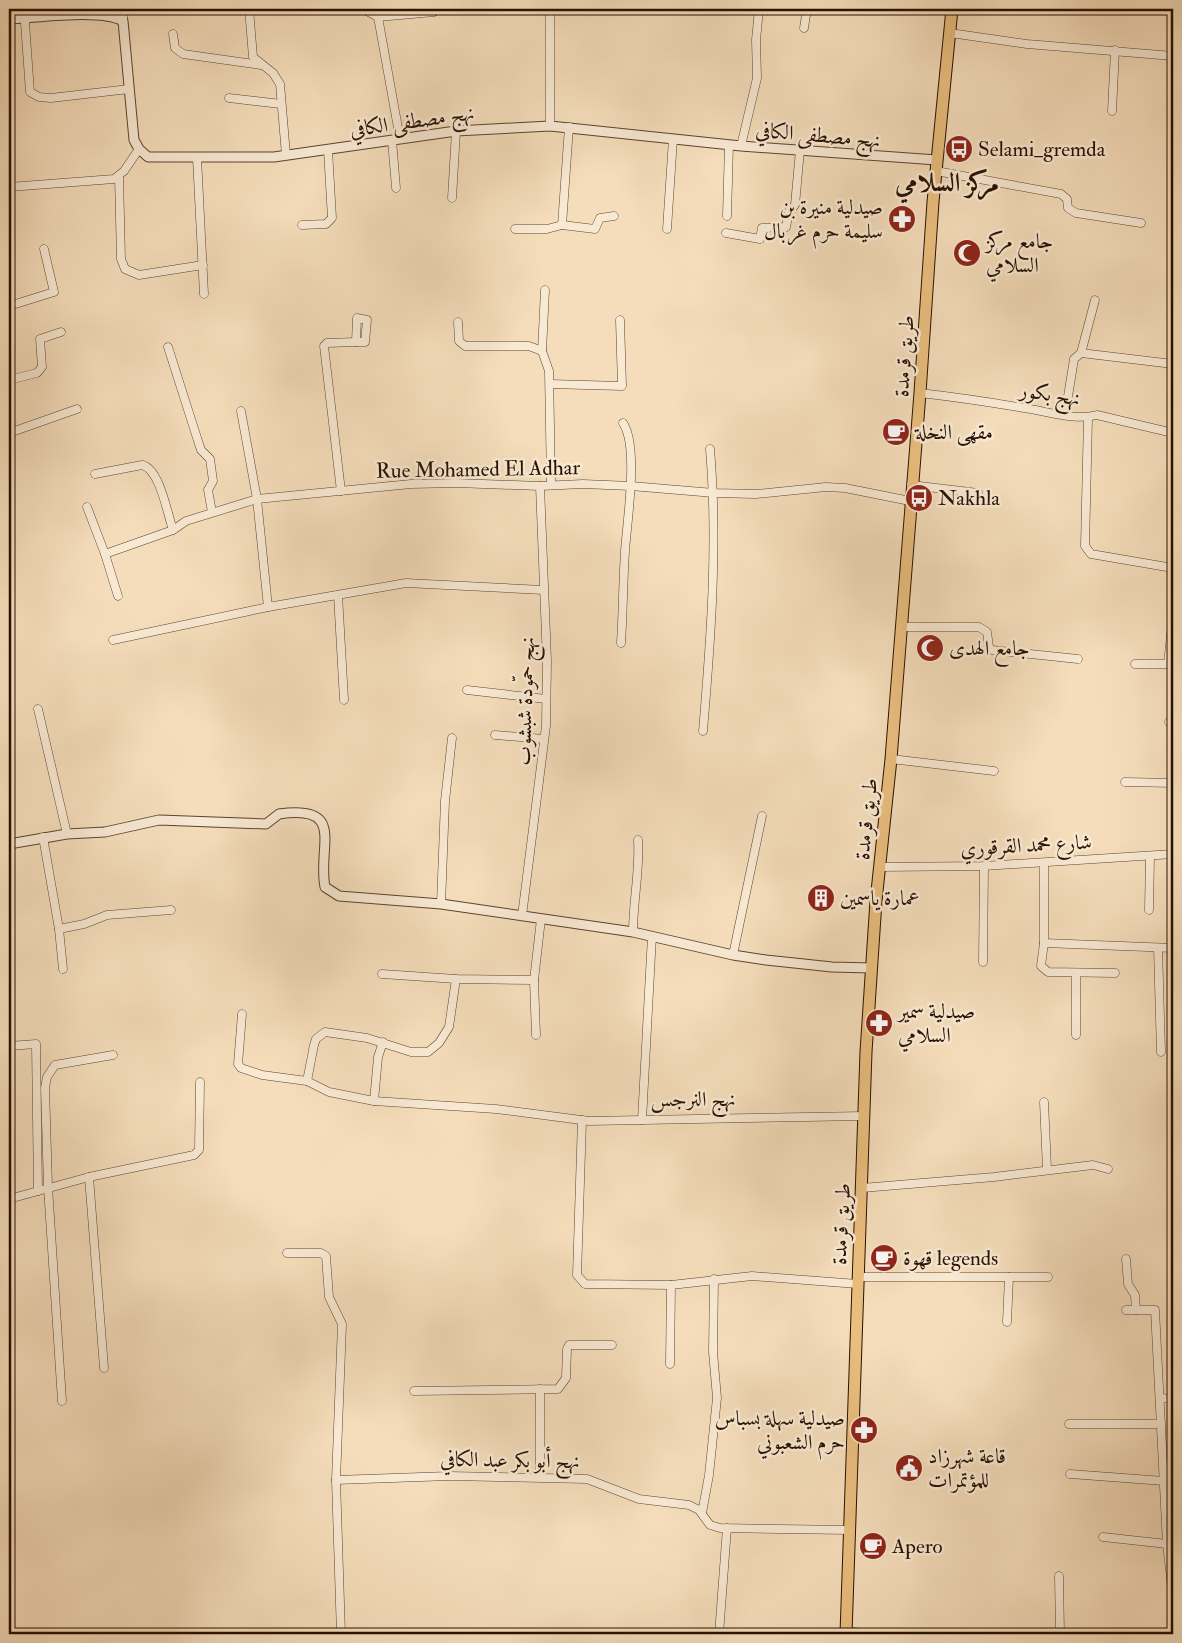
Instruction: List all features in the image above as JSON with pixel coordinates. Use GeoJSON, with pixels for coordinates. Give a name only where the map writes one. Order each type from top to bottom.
{"type":"FeatureCollection","features":[{"type":"Feature","properties":{"kind":"main road","name":"طريق قرمدة"},"geometry":{"type":"LineString","coordinates":[[846,1633],[864,1116],[872,968],[891,759],[936,166],[943,118],[952,9]]}},
{"type":"Feature","properties":{"kind":"street"},"geometry":{"type":"LineString","coordinates":[[24,9],[30,92],[39,97],[51,98],[129,89]]}},
{"type":"Feature","properties":{"kind":"street"},"geometry":{"type":"LineString","coordinates":[[9,187],[109,181],[119,176],[139,150],[134,140],[123,9]]}},
{"type":"Feature","properties":{"kind":"street"},"geometry":{"type":"LineString","coordinates":[[249,9],[252,51],[257,61],[278,78],[286,155]]}},
{"type":"Feature","properties":{"kind":"street"},"geometry":{"type":"LineString","coordinates":[[363,9],[378,17],[434,12],[438,9]]}},
{"type":"Feature","properties":{"kind":"street"},"geometry":{"type":"LineString","coordinates":[[550,9],[550,126]]}},
{"type":"Feature","properties":{"kind":"street"},"geometry":{"type":"LineString","coordinates":[[742,146],[757,78],[756,40],[759,9]]}},
{"type":"Feature","properties":{"kind":"street"},"geometry":{"type":"LineString","coordinates":[[804,28],[806,15],[810,9]]}},
{"type":"Feature","properties":{"kind":"street"},"geometry":{"type":"LineString","coordinates":[[9,20],[93,15],[111,16],[123,21]]}},
{"type":"Feature","properties":{"kind":"street"},"geometry":{"type":"LineString","coordinates":[[378,17],[396,139],[396,188]]}},
{"type":"Feature","properties":{"kind":"street"},"geometry":{"type":"LineString","coordinates":[[950,33],[1027,44],[1173,56]]}},
{"type":"Feature","properties":{"kind":"street"},"geometry":{"type":"LineString","coordinates":[[173,34],[175,48],[183,54],[262,65]]}},
{"type":"Feature","properties":{"kind":"street"},"geometry":{"type":"LineString","coordinates":[[1112,110],[1115,50]]}},
{"type":"Feature","properties":{"kind":"street"},"geometry":{"type":"LineString","coordinates":[[229,98],[281,104]]}},
{"type":"Feature","properties":{"kind":"street","name":"نهج مصطفى الكافي"},"geometry":{"type":"LineString","coordinates":[[139,150],[148,157],[197,158],[286,155],[456,130],[550,126],[729,145],[800,150],[936,166]]}},
{"type":"Feature","properties":{"kind":"street"},"geometry":{"type":"LineString","coordinates":[[562,226],[569,127]]}},
{"type":"Feature","properties":{"kind":"street"},"geometry":{"type":"LineString","coordinates":[[452,198],[456,130]]}},
{"type":"Feature","properties":{"kind":"street"},"geometry":{"type":"LineString","coordinates":[[667,229],[673,139]]}},
{"type":"Feature","properties":{"kind":"street"},"geometry":{"type":"LineString","coordinates":[[727,216],[729,145]]}},
{"type":"Feature","properties":{"kind":"street"},"geometry":{"type":"LineString","coordinates":[[302,225],[326,224],[332,218],[328,150]]}},
{"type":"Feature","properties":{"kind":"street"},"geometry":{"type":"LineString","coordinates":[[726,233],[760,239],[762,228],[786,226],[789,211],[795,205],[800,150]]}},
{"type":"Feature","properties":{"kind":"street"},"geometry":{"type":"LineString","coordinates":[[197,158],[204,294]]}},
{"type":"Feature","properties":{"kind":"street"},"geometry":{"type":"LineString","coordinates":[[936,166],[1061,194],[1067,199],[1068,208],[1076,214],[1140,224]]}},
{"type":"Feature","properties":{"kind":"street"},"geometry":{"type":"LineString","coordinates":[[119,176],[122,260],[125,269],[139,275],[203,266]]}},
{"type":"Feature","properties":{"kind":"street"},"geometry":{"type":"LineString","coordinates":[[515,229],[547,230],[562,226],[595,229],[600,218],[614,216]]}},
{"type":"Feature","properties":{"kind":"street"},"geometry":{"type":"LineString","coordinates":[[9,306],[54,292],[44,248]]}},
{"type":"Feature","properties":{"kind":"street"},"geometry":{"type":"LineString","coordinates":[[545,290],[542,351],[549,371],[550,384],[550,484]]}},
{"type":"Feature","properties":{"kind":"street"},"geometry":{"type":"LineString","coordinates":[[1065,415],[1074,359],[1081,353],[1095,300]]}},
{"type":"Feature","properties":{"kind":"street"},"geometry":{"type":"LineString","coordinates":[[550,384],[622,386],[620,320]]}},
{"type":"Feature","properties":{"kind":"street"},"geometry":{"type":"LineString","coordinates":[[458,322],[459,341],[466,346],[529,346],[542,351]]}},
{"type":"Feature","properties":{"kind":"street"},"geometry":{"type":"LineString","coordinates":[[9,380],[37,373],[42,367],[40,339],[61,332]]}},
{"type":"Feature","properties":{"kind":"street"},"geometry":{"type":"LineString","coordinates":[[341,491],[324,347],[327,343],[356,342]]}},
{"type":"Feature","properties":{"kind":"street"},"geometry":{"type":"LineString","coordinates":[[168,347],[201,450],[210,459],[213,481],[208,490],[212,512]]}},
{"type":"Feature","properties":{"kind":"street"},"geometry":{"type":"LineString","coordinates":[[1081,353],[1173,364]]}},
{"type":"Feature","properties":{"kind":"street","name":"نهج بكور"},"geometry":{"type":"LineString","coordinates":[[920,394],[968,398],[1088,418],[1096,416],[1173,433]]}},
{"type":"Feature","properties":{"kind":"street"},"geometry":{"type":"LineString","coordinates":[[9,433],[77,409]]}},
{"type":"Feature","properties":{"kind":"street"},"geometry":{"type":"LineString","coordinates":[[241,411],[257,500],[268,607]]}},
{"type":"Feature","properties":{"kind":"street"},"geometry":{"type":"LineString","coordinates":[[1088,418],[1085,546],[1091,554],[1173,568]]}},
{"type":"Feature","properties":{"kind":"street"},"geometry":{"type":"LineString","coordinates":[[621,643],[625,553],[631,486],[629,432],[623,424]]}},
{"type":"Feature","properties":{"kind":"street"},"geometry":{"type":"LineString","coordinates":[[703,731],[712,615],[714,493],[710,449]]}},
{"type":"Feature","properties":{"kind":"street"},"geometry":{"type":"LineString","coordinates":[[95,474],[142,464],[149,466],[155,475],[173,530]]}},
{"type":"Feature","properties":{"kind":"street","name":"Rue Mohamed El Adhar"},"geometry":{"type":"LineString","coordinates":[[105,554],[173,530],[186,521],[257,500],[430,483],[631,486],[714,493],[756,494],[826,487],[861,491],[910,501]]}},
{"type":"Feature","properties":{"kind":"street","name":"نهج حمّودة شبشوب"},"geometry":{"type":"LineString","coordinates":[[522,916],[544,740],[546,699],[547,661],[542,590],[544,561],[540,486]]}},
{"type":"Feature","properties":{"kind":"street"},"geometry":{"type":"LineString","coordinates":[[911,486],[978,492]]}},
{"type":"Feature","properties":{"kind":"street"},"geometry":{"type":"LineString","coordinates":[[88,507],[118,596]]}},
{"type":"Feature","properties":{"kind":"street"},"geometry":{"type":"LineString","coordinates":[[113,640],[268,607],[406,583],[542,590]]}},
{"type":"Feature","properties":{"kind":"street"},"geometry":{"type":"LineString","coordinates":[[338,595],[344,700]]}},
{"type":"Feature","properties":{"kind":"street"},"geometry":{"type":"LineString","coordinates":[[1135,664],[1166,666],[1168,664],[1173,616]]}},
{"type":"Feature","properties":{"kind":"street"},"geometry":{"type":"LineString","coordinates":[[901,627],[979,627],[986,632],[989,647],[992,650],[1078,659]]}},
{"type":"Feature","properties":{"kind":"street"},"geometry":{"type":"LineString","coordinates":[[467,690],[546,699]]}},
{"type":"Feature","properties":{"kind":"street"},"geometry":{"type":"LineString","coordinates":[[38,709],[67,834]]}},
{"type":"Feature","properties":{"kind":"street"},"geometry":{"type":"LineString","coordinates":[[495,735],[544,740]]}},
{"type":"Feature","properties":{"kind":"street"},"geometry":{"type":"LineString","coordinates":[[441,904],[446,802],[452,738]]}},
{"type":"Feature","properties":{"kind":"street"},"geometry":{"type":"LineString","coordinates":[[891,759],[994,770]]}},
{"type":"Feature","properties":{"kind":"street"},"geometry":{"type":"LineString","coordinates":[[1125,782],[1173,783]]}},
{"type":"Feature","properties":{"kind":"street"},"geometry":{"type":"LineString","coordinates":[[9,844],[67,834],[105,832],[159,820],[266,824],[279,814],[313,815],[321,820],[325,829],[324,882],[328,890],[346,898],[441,904],[633,932],[733,955],[832,967],[872,968]]}},
{"type":"Feature","properties":{"kind":"street"},"geometry":{"type":"LineString","coordinates":[[733,955],[762,816]]}},
{"type":"Feature","properties":{"kind":"street"},"geometry":{"type":"LineString","coordinates":[[43,837],[59,929],[63,969]]}},
{"type":"Feature","properties":{"kind":"street"},"geometry":{"type":"LineString","coordinates":[[633,932],[633,911],[639,860],[638,840]]}},
{"type":"Feature","properties":{"kind":"street","name":"شارع محمد القرقوري"},"geometry":{"type":"LineString","coordinates":[[880,867],[984,866],[1173,854]]}},
{"type":"Feature","properties":{"kind":"street"},"geometry":{"type":"LineString","coordinates":[[1149,910],[1150,856]]}},
{"type":"Feature","properties":{"kind":"street"},"geometry":{"type":"LineString","coordinates":[[1044,863],[1044,943],[1041,966],[1048,972],[1115,973]]}},
{"type":"Feature","properties":{"kind":"street"},"geometry":{"type":"LineString","coordinates":[[983,962],[984,866]]}},
{"type":"Feature","properties":{"kind":"street"},"geometry":{"type":"LineString","coordinates":[[59,929],[84,924],[107,914],[171,910]]}},
{"type":"Feature","properties":{"kind":"street"},"geometry":{"type":"LineString","coordinates":[[536,1036],[534,980],[541,919]]}},
{"type":"Feature","properties":{"kind":"street","name":"نهج النرجس"},"geometry":{"type":"LineString","coordinates":[[652,936],[642,1120],[864,1116]]}},
{"type":"Feature","properties":{"kind":"street"},"geometry":{"type":"LineString","coordinates":[[1044,943],[1173,948]]}},
{"type":"Feature","properties":{"kind":"street"},"geometry":{"type":"LineString","coordinates":[[1158,948],[1161,1052]]}},
{"type":"Feature","properties":{"kind":"street"},"geometry":{"type":"LineString","coordinates":[[1076,973],[1076,1035]]}},
{"type":"Feature","properties":{"kind":"street"},"geometry":{"type":"LineString","coordinates":[[382,974],[456,979],[534,980]]}},
{"type":"Feature","properties":{"kind":"street"},"geometry":{"type":"LineString","coordinates":[[307,1081],[314,1044],[322,1033],[332,1032],[382,1042],[411,1052],[420,1053],[432,1050],[450,1027],[456,979]]}},
{"type":"Feature","properties":{"kind":"street"},"geometry":{"type":"LineString","coordinates":[[242,1014],[238,1064],[241,1068],[262,1075],[307,1081],[329,1092],[374,1101],[496,1109],[582,1120],[642,1120]]}},
{"type":"Feature","properties":{"kind":"street"},"geometry":{"type":"LineString","coordinates":[[374,1101],[378,1057],[382,1042]]}},
{"type":"Feature","properties":{"kind":"street"},"geometry":{"type":"LineString","coordinates":[[9,1046],[36,1044],[38,1190]]}},
{"type":"Feature","properties":{"kind":"street"},"geometry":{"type":"LineString","coordinates":[[62,1401],[48,1187],[45,1088],[50,1070],[62,1062],[113,1055]]}},
{"type":"Feature","properties":{"kind":"street"},"geometry":{"type":"LineString","coordinates":[[9,1199],[89,1177],[194,1155],[199,1150],[200,1082]]}},
{"type":"Feature","properties":{"kind":"street"},"geometry":{"type":"LineString","coordinates":[[1044,1102],[1047,1170]]}},
{"type":"Feature","properties":{"kind":"street"},"geometry":{"type":"LineString","coordinates":[[582,1120],[577,1275],[579,1280],[585,1284],[670,1285],[752,1276],[858,1281],[923,1275],[1048,1277]]}},
{"type":"Feature","properties":{"kind":"street"},"geometry":{"type":"LineString","coordinates":[[862,1188],[994,1177],[1093,1165],[1108,1169]]}},
{"type":"Feature","properties":{"kind":"street"},"geometry":{"type":"LineString","coordinates":[[89,1177],[104,1368]]}},
{"type":"Feature","properties":{"kind":"street"},"geometry":{"type":"LineString","coordinates":[[287,1253],[321,1254],[326,1256],[329,1298],[342,1324],[336,1480],[341,1634]]}},
{"type":"Feature","properties":{"kind":"street"},"geometry":{"type":"LineString","coordinates":[[1126,1259],[1128,1284],[1135,1295],[1136,1310]]}},
{"type":"Feature","properties":{"kind":"street"},"geometry":{"type":"LineString","coordinates":[[1007,1322],[1008,1277]]}},
{"type":"Feature","properties":{"kind":"street"},"geometry":{"type":"LineString","coordinates":[[702,1513],[709,1475],[716,1398],[713,1352],[714,1279]]}},
{"type":"Feature","properties":{"kind":"street"},"geometry":{"type":"LineString","coordinates":[[670,1285],[670,1364]]}},
{"type":"Feature","properties":{"kind":"street"},"geometry":{"type":"LineString","coordinates":[[1126,1310],[1155,1310],[1167,1544],[1173,1596],[1172,1634]]}},
{"type":"Feature","properties":{"kind":"street"},"geometry":{"type":"LineString","coordinates":[[414,1392],[558,1389],[564,1383],[567,1349],[570,1345],[612,1345]]}},
{"type":"Feature","properties":{"kind":"street"},"geometry":{"type":"LineString","coordinates":[[540,1388],[540,1476]]}},
{"type":"Feature","properties":{"kind":"street"},"geometry":{"type":"LineString","coordinates":[[1160,1398],[1173,1399]]}},
{"type":"Feature","properties":{"kind":"street"},"geometry":{"type":"LineString","coordinates":[[1069,1424],[1161,1424]]}},
{"type":"Feature","properties":{"kind":"street"},"geometry":{"type":"LineString","coordinates":[[1070,1474],[1164,1481]]}},
{"type":"Feature","properties":{"kind":"street","name":"نهج أبو بكر عبد الكافي"},"geometry":{"type":"LineString","coordinates":[[336,1480],[440,1476],[540,1476],[595,1480],[640,1499],[689,1505],[702,1513],[710,1525],[727,1528],[850,1530]]}},
{"type":"Feature","properties":{"kind":"street"},"geometry":{"type":"LineString","coordinates":[[719,1634],[727,1528]]}},
{"type":"Feature","properties":{"kind":"street"},"geometry":{"type":"LineString","coordinates":[[1103,1537],[1167,1544]]}},
{"type":"Feature","properties":{"kind":"street"},"geometry":{"type":"LineString","coordinates":[[1059,1576],[1060,1634]]}},
{"type":"Feature","properties":{"kind":"street"},"geometry":{"type":"LineString","coordinates":[[846,1633],[871,1634]]}},
{"type":"Feature","properties":{"kind":"place","name":"Selami_gremda"},"geometry":{"type":"Point","coordinates":[959,149]}},
{"type":"Feature","properties":{"kind":"place","name":"صيدلية منيرة بن سليمة حرم غربال"},"geometry":{"type":"Point","coordinates":[902,219]}},
{"type":"Feature","properties":{"kind":"place","name":"جامع مركز السلامي"},"geometry":{"type":"Point","coordinates":[967,253]}},
{"type":"Feature","properties":{"kind":"place","name":"مقهى النخلة"},"geometry":{"type":"Point","coordinates":[896,432]}},
{"type":"Feature","properties":{"kind":"place","name":"Nakhla"},"geometry":{"type":"Point","coordinates":[919,498]}},
{"type":"Feature","properties":{"kind":"place","name":"جامع الهدى"},"geometry":{"type":"Point","coordinates":[930,648]}},
{"type":"Feature","properties":{"kind":"place","name":"عمارة ياسمين"},"geometry":{"type":"Point","coordinates":[821,898]}},
{"type":"Feature","properties":{"kind":"place","name":"صيدلية سمير السلامي"},"geometry":{"type":"Point","coordinates":[879,1023]}},
{"type":"Feature","properties":{"kind":"place","name":"قهوة legends"},"geometry":{"type":"Point","coordinates":[884,1258]}},
{"type":"Feature","properties":{"kind":"place","name":"صيدلية سهلة بسباس حرم الشعبوني"},"geometry":{"type":"Point","coordinates":[864,1430]}},
{"type":"Feature","properties":{"kind":"place","name":"قاعة شهرزاد للمؤتمرات"},"geometry":{"type":"Point","coordinates":[909,1468]}},
{"type":"Feature","properties":{"kind":"place","name":"Apero"},"geometry":{"type":"Point","coordinates":[873,1546]}},
{"type":"Feature","properties":{"kind":"district","name":"مركز السلامي"},"geometry":{"type":"Point","coordinates":[947,182]}}]}
